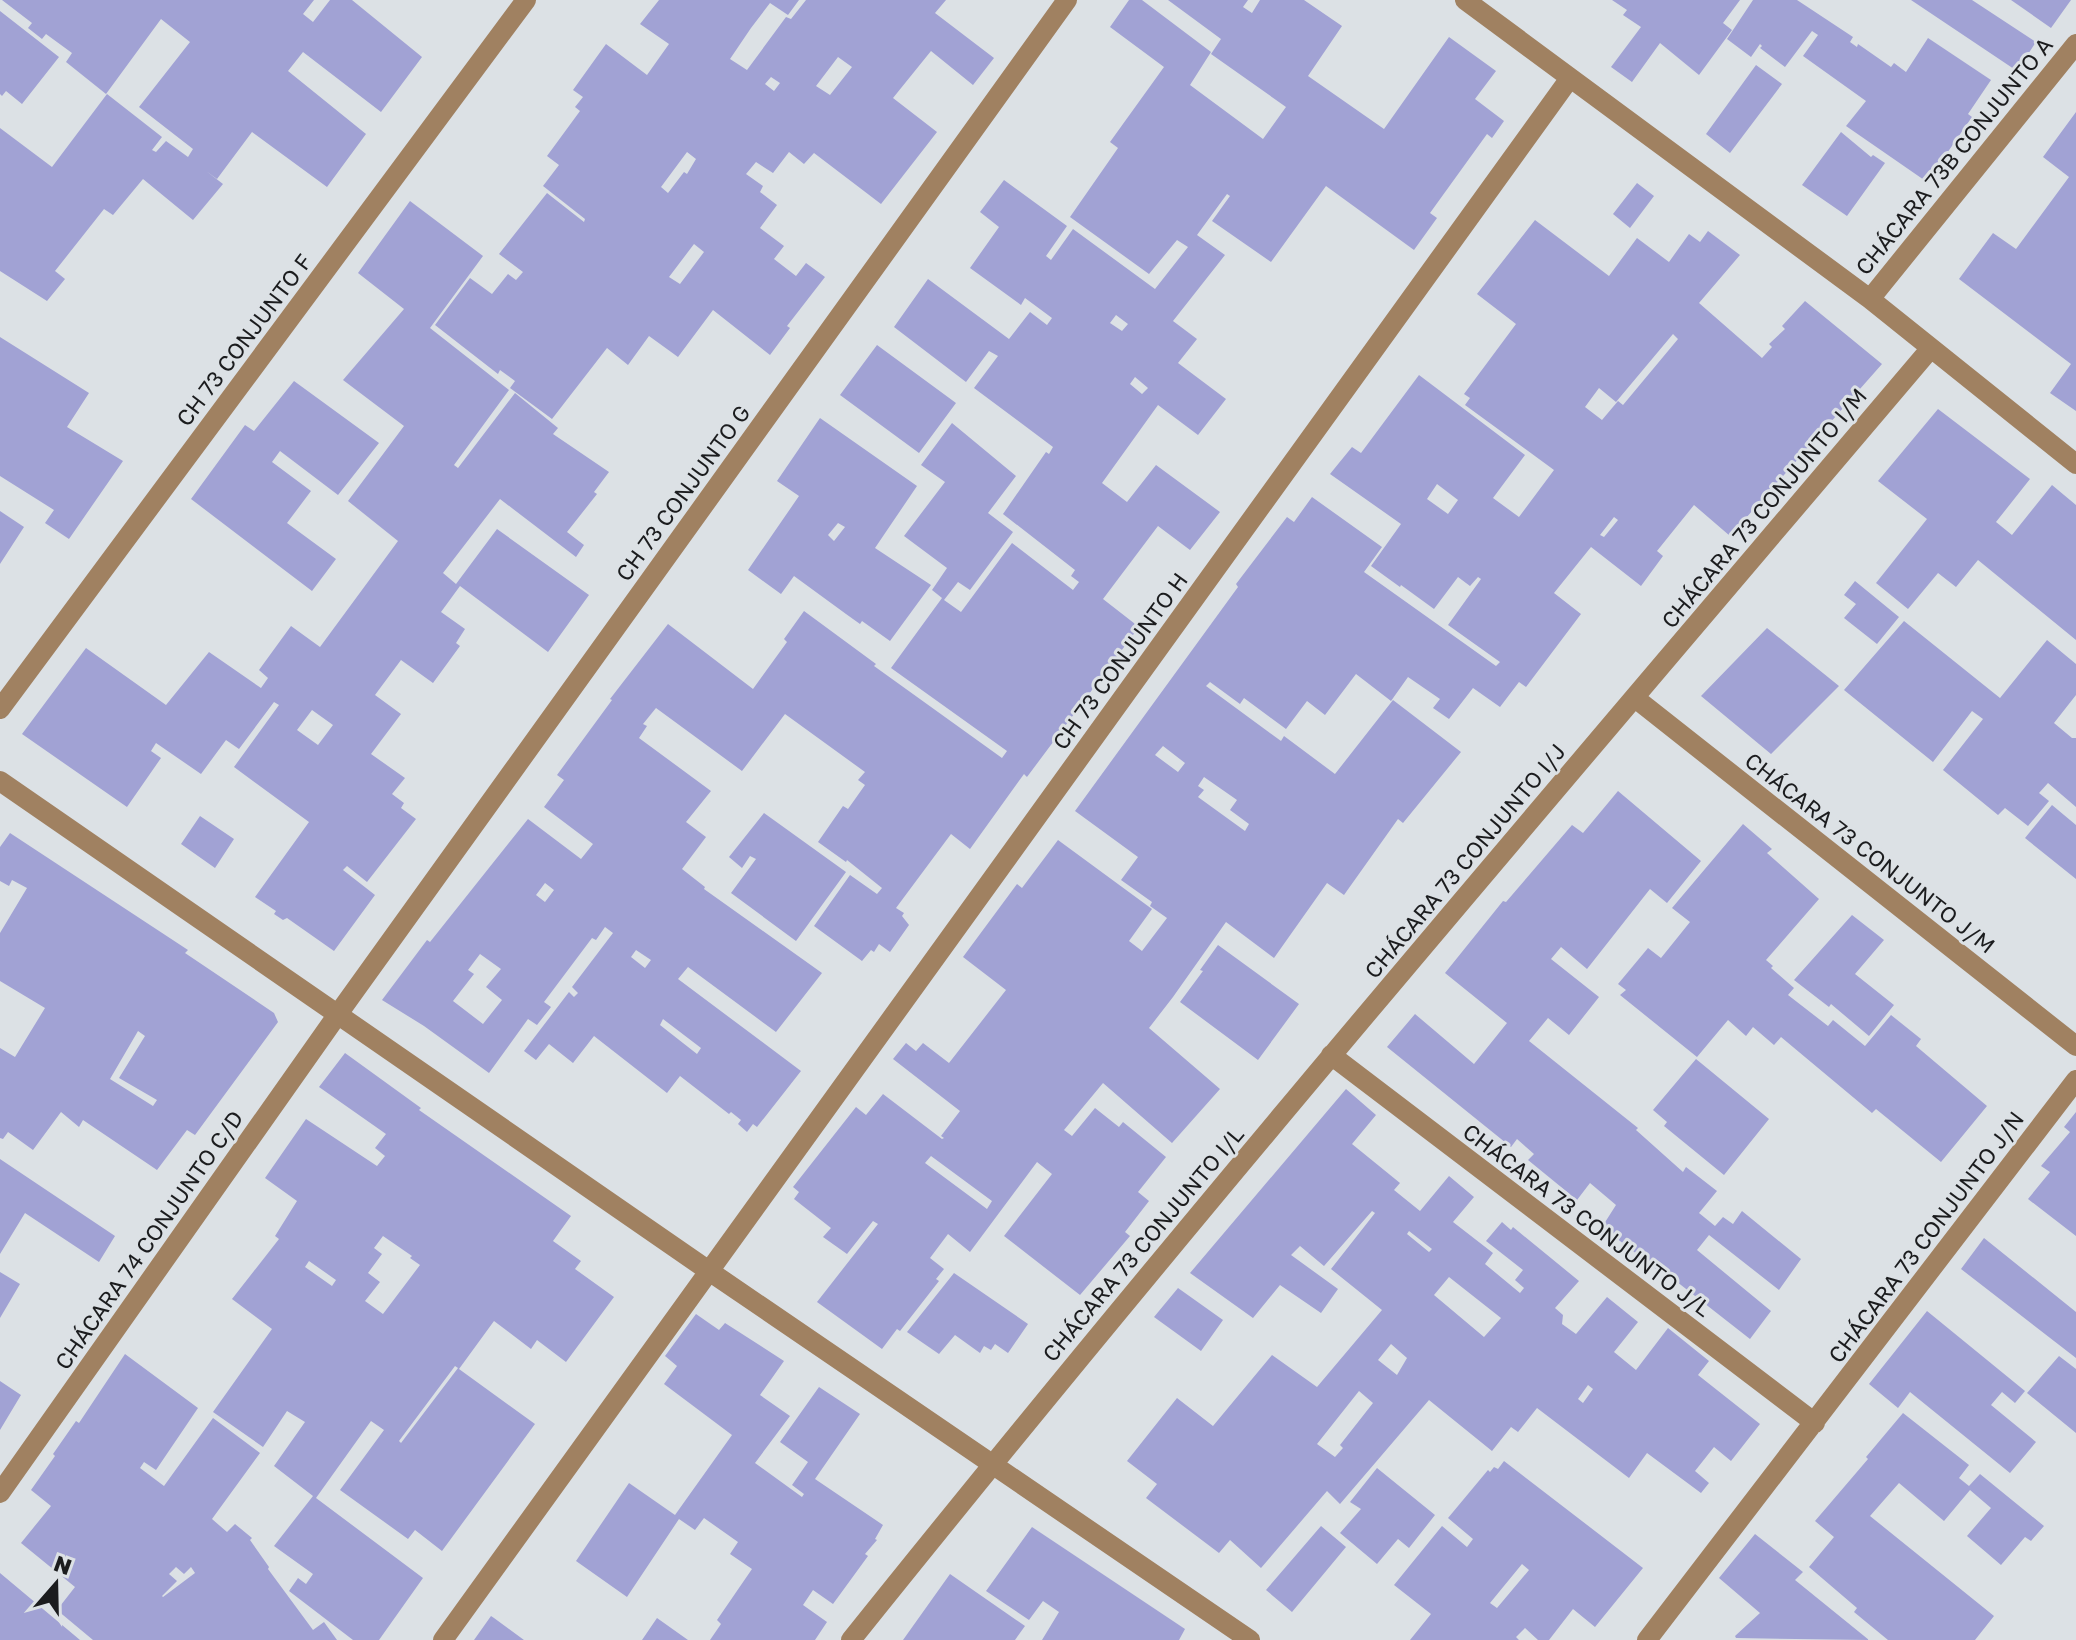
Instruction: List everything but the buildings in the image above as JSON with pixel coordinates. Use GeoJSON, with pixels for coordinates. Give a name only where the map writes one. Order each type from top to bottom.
{"type":"FeatureCollection","features":[{"type":"Feature","properties":{"kind":"street","name":"CH 73 CONJUNTO F"},"geometry":{"type":"LineString","coordinates":[[0,709],[526,0]]}},
{"type":"Feature","properties":{"kind":"street","name":"CH 73 CONJUNTO G"},"geometry":{"type":"LineString","coordinates":[[338,1014],[1067,0]]}},
{"type":"Feature","properties":{"kind":"street"},"geometry":{"type":"LineString","coordinates":[[1465,0],[1870,299],[2076,464]]}},
{"type":"Feature","properties":{"kind":"street","name":"CHÁCARA 73B CONJUNTO A"},"geometry":{"type":"LineString","coordinates":[[1870,299],[2076,44]]}},
{"type":"Feature","properties":{"kind":"street","name":"CH 73 CONJUNTO H"},"geometry":{"type":"LineString","coordinates":[[443,1640],[1570,78]]}},
{"type":"Feature","properties":{"kind":"street","name":"CHÁCARA 73 CONJUNTO I/M"},"geometry":{"type":"LineString","coordinates":[[1635,698],[1931,348]]}},
{"type":"Feature","properties":{"kind":"street","name":"CHÁCARA 73 CONJUNTO J/M"},"geometry":{"type":"LineString","coordinates":[[1635,698],[2076,1046]]}},
{"type":"Feature","properties":{"kind":"street","name":"CHÁCARA 73 CONJUNTO I/J"},"geometry":{"type":"LineString","coordinates":[[1331,1055],[1635,698]]}},
{"type":"Feature","properties":{"kind":"street"},"geometry":{"type":"LineString","coordinates":[[0,781],[1250,1640]]}},
{"type":"Feature","properties":{"kind":"street","name":"CHÁCARA 74 CONJUNTO C/D"},"geometry":{"type":"LineString","coordinates":[[0,1493],[338,1014]]}},
{"type":"Feature","properties":{"kind":"street","name":"CHÁCARA 73 CONJUNTO J/L"},"geometry":{"type":"LineString","coordinates":[[1331,1055],[1815,1423]]}},
{"type":"Feature","properties":{"kind":"street","name":"CHÁCARA 73 CONJUNTO I/L"},"geometry":{"type":"LineString","coordinates":[[851,1640],[992,1464],[1331,1055]]}},
{"type":"Feature","properties":{"kind":"street","name":"CHÁCARA 73 CONJUNTO J/N"},"geometry":{"type":"LineString","coordinates":[[1647,1640],[2076,1080]]}}]}
